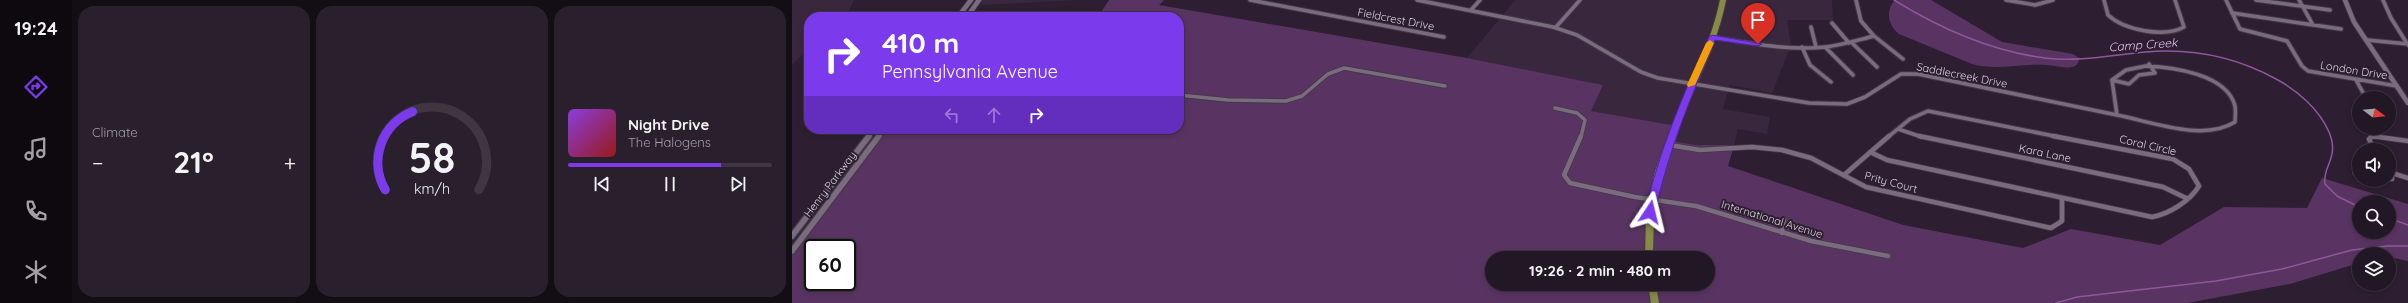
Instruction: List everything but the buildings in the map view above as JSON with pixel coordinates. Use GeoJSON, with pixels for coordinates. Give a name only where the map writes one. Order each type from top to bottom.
{"type":"FeatureCollection","features":[{"type":"Feature","properties":{"kind":"main road"},"geometry":{"type":"LineString","coordinates":[[1649,251],[1649,224],[1652,200],[1659,172],[1692,84],[1722,12],[1723,0]]}},
{"type":"Feature","properties":{"kind":"main road"},"geometry":{"type":"LineString","coordinates":[[1653,291],[1656,303]]}},
{"type":"Feature","properties":{"kind":"street"},"geometry":{"type":"LineString","coordinates":[[962,12],[971,0]]}},
{"type":"Feature","properties":{"kind":"street"},"geometry":{"type":"LineString","coordinates":[[971,12],[979,0]]}},
{"type":"Feature","properties":{"kind":"street","name":"Fieldcrest Drive"},"geometry":{"type":"LineString","coordinates":[[1250,0],[1265,1],[1444,37]]}},
{"type":"Feature","properties":{"kind":"street","name":"Saddlecreek Drive"},"geometry":{"type":"LineString","coordinates":[[1417,0],[1556,27],[1577,35],[1641,72],[1658,78],[1809,103],[1836,105],[1846,104],[1865,97],[1901,74],[1918,74],[2200,132],[2220,130],[2235,122],[2238,113],[2233,99],[2222,88],[2183,70],[2148,64],[2128,68],[2119,72],[2112,80]]}},
{"type":"Feature","properties":{"kind":"street"},"geometry":{"type":"LineString","coordinates":[[1471,10],[1480,0]]}},
{"type":"Feature","properties":{"kind":"street"},"geometry":{"type":"LineString","coordinates":[[1556,27],[1580,0]]}},
{"type":"Feature","properties":{"kind":"street"},"geometry":{"type":"LineString","coordinates":[[1856,0],[1861,21],[1874,36],[1904,58]]}},
{"type":"Feature","properties":{"kind":"street"},"geometry":{"type":"LineString","coordinates":[[2006,0],[2032,5],[2042,5],[2053,0]]}},
{"type":"Feature","properties":{"kind":"street"},"geometry":{"type":"LineString","coordinates":[[2104,0],[2108,16],[2117,23],[2130,27],[2172,33],[2181,31],[2184,27],[2175,0]]}},
{"type":"Feature","properties":{"kind":"street","name":"London Drive"},"geometry":{"type":"LineString","coordinates":[[2226,0],[2242,31],[2288,42],[2302,66],[2308,70],[2356,80],[2397,86]]}},
{"type":"Feature","properties":{"kind":"street"},"geometry":{"type":"LineString","coordinates":[[2256,0],[2330,10]]}},
{"type":"Feature","properties":{"kind":"street"},"geometry":{"type":"LineString","coordinates":[[2299,0],[2313,25]]}},
{"type":"Feature","properties":{"kind":"street"},"geometry":{"type":"LineString","coordinates":[[2345,0],[2354,22],[2408,102]]}},
{"type":"Feature","properties":{"kind":"street"},"geometry":{"type":"LineString","coordinates":[[2384,0],[2391,18],[2408,44]]}},
{"type":"Feature","properties":{"kind":"street"},"geometry":{"type":"LineString","coordinates":[[2232,13],[2341,28]]}},
{"type":"Feature","properties":{"kind":"street"},"geometry":{"type":"LineString","coordinates":[[1832,22],[1850,43],[1877,67]]}},
{"type":"Feature","properties":{"kind":"street"},"geometry":{"type":"LineString","coordinates":[[1811,27],[1816,47]]}},
{"type":"Feature","properties":{"kind":"street"},"geometry":{"type":"LineString","coordinates":[[1712,37],[1767,45],[1802,48],[1825,47],[1850,43],[1874,36]]}},
{"type":"Feature","properties":{"kind":"street"},"geometry":{"type":"LineString","coordinates":[[2367,40],[2408,44]]}},
{"type":"Feature","properties":{"kind":"street"},"geometry":{"type":"LineString","coordinates":[[1825,47],[1853,75]]}},
{"type":"Feature","properties":{"kind":"street"},"geometry":{"type":"LineString","coordinates":[[1802,48],[1810,65],[1831,82]]}},
{"type":"Feature","properties":{"kind":"street"},"geometry":{"type":"LineString","coordinates":[[2117,116],[2112,80],[2129,84],[2139,75],[2155,72],[2148,64]]}},
{"type":"Feature","properties":{"kind":"street"},"geometry":{"type":"LineString","coordinates":[[1184,96],[1228,100],[1286,100],[1302,96],[1328,74],[1344,68],[1445,86]]}},
{"type":"Feature","properties":{"kind":"street"},"geometry":{"type":"LineString","coordinates":[[2356,80],[2362,91]]}},
{"type":"Feature","properties":{"kind":"street","name":"International Avenue"},"geometry":{"type":"LineString","coordinates":[[1555,108],[1577,113],[1585,120],[1580,139],[1566,168],[1564,176],[1565,180],[1578,186],[1652,200],[1696,206],[1811,241],[1888,256]]}},
{"type":"Feature","properties":{"kind":"street","name":"Coral Circle"},"geometry":{"type":"LineString","coordinates":[[1844,175],[1870,152],[1917,114],[1928,110],[2173,159],[2194,172],[2199,186],[2195,193],[2164,215],[2152,217],[1887,160],[1870,152]]}},
{"type":"Feature","properties":{"kind":"street","name":"Kara Lane"},"geometry":{"type":"LineString","coordinates":[[1898,129],[1926,138],[2163,187],[2186,198]]}},
{"type":"Feature","properties":{"kind":"street","name":"Henry Parkway"},"geometry":{"type":"LineString","coordinates":[[792,236],[870,134]]}},
{"type":"Feature","properties":{"kind":"street","name":"Henry Parkway"},"geometry":{"type":"LineString","coordinates":[[792,251],[880,134]]}},
{"type":"Feature","properties":{"kind":"street"},"geometry":{"type":"LineString","coordinates":[[2371,143],[2369,139],[2372,136],[2408,141]]}},
{"type":"Feature","properties":{"kind":"street","name":"Prity Court"},"geometry":{"type":"LineString","coordinates":[[1669,145],[1700,150],[1752,147],[1782,150],[1811,158],[1866,186],[1878,190],[2051,228],[2062,221],[2062,198]]}},
{"type":"Feature","properties":{"kind":"street"},"geometry":{"type":"LineString","coordinates":[[2396,175],[2408,178]]}},
{"type":"Feature","properties":{"kind":"street"},"geometry":{"type":"LineString","coordinates":[[1782,233],[1784,219]]}},
{"type":"Feature","properties":{"kind":"shaded area"},"geometry":{"type":"Polygon","coordinates":[[[792,0],[854,0],[848,12],[804,12],[804,53],[792,64],[792,0]]]}},
{"type":"Feature","properties":{"kind":"shaded area"},"geometry":{"type":"Polygon","coordinates":[[[982,0],[1077,0],[981,5],[982,0]]]}},
{"type":"Feature","properties":{"kind":"shaded area"},"geometry":{"type":"Polygon","coordinates":[[[1109,0],[1164,0],[1159,5],[1467,58],[1603,85],[1591,111],[1672,125],[1667,140],[1696,145],[1734,145],[1728,166],[1903,225],[2023,248],[2071,229],[2160,245],[2224,207],[2307,208],[2322,178],[2378,195],[2352,195],[2352,239],[2396,239],[2396,200],[2408,204],[2408,261],[2396,258],[2396,247],[2352,247],[2352,265],[2290,284],[2187,303],[792,303],[792,248],[879,134],[1184,134],[1184,12],[1101,12],[1109,0]]]}},
{"type":"Feature","properties":{"kind":"shaded area"},"geometry":{"type":"Polygon","coordinates":[[[1515,0],[1832,0],[1833,20],[1787,20],[1791,45],[1772,93],[1730,85],[1723,109],[1770,117],[1767,134],[1738,129],[1734,145],[1696,145],[1667,140],[1672,125],[1591,111],[1603,85],[1467,58],[1515,0]]]}},
{"type":"Feature","properties":{"kind":"shaded area"},"geometry":{"type":"Polygon","coordinates":[[[1895,0],[1931,0],[2002,42],[2073,54],[2079,58],[2079,61],[2075,66],[2069,67],[2038,65],[1990,67],[1972,64],[1899,34],[1892,26],[1889,18],[1890,9],[1895,0]]]}},
{"type":"Feature","properties":{"kind":"waterway","name":"Camp Creek"},"geometry":{"type":"LineString","coordinates":[[1894,0],[1912,11],[1966,37],[2025,55],[2045,58],[2070,59],[2095,58],[2145,52],[2179,51],[2213,56],[2261,71],[2284,83],[2307,101],[2325,124],[2332,141],[2333,149],[2326,172],[2325,184],[2337,196],[2352,204]]}},
{"type":"Feature","properties":{"kind":"waterway","name":"Camp Creek"},"geometry":{"type":"LineString","coordinates":[[2396,221],[2408,225]]}},
{"type":"Feature","properties":{"kind":"waterway"},"geometry":{"type":"LineString","coordinates":[[2056,303],[2077,297],[2216,281],[2282,269],[2352,250],[2388,246],[2408,246]]}},
{"type":"Feature","properties":{"kind":"slow traffic"},"geometry":{"type":"LineString","coordinates":[[1691,85],[1710,43]]}},
{"type":"Feature","properties":{"kind":"route"},"geometry":{"type":"LineString","coordinates":[[1650,212],[1659,172],[1681,110],[1712,37],[1758,44]]}}]}
